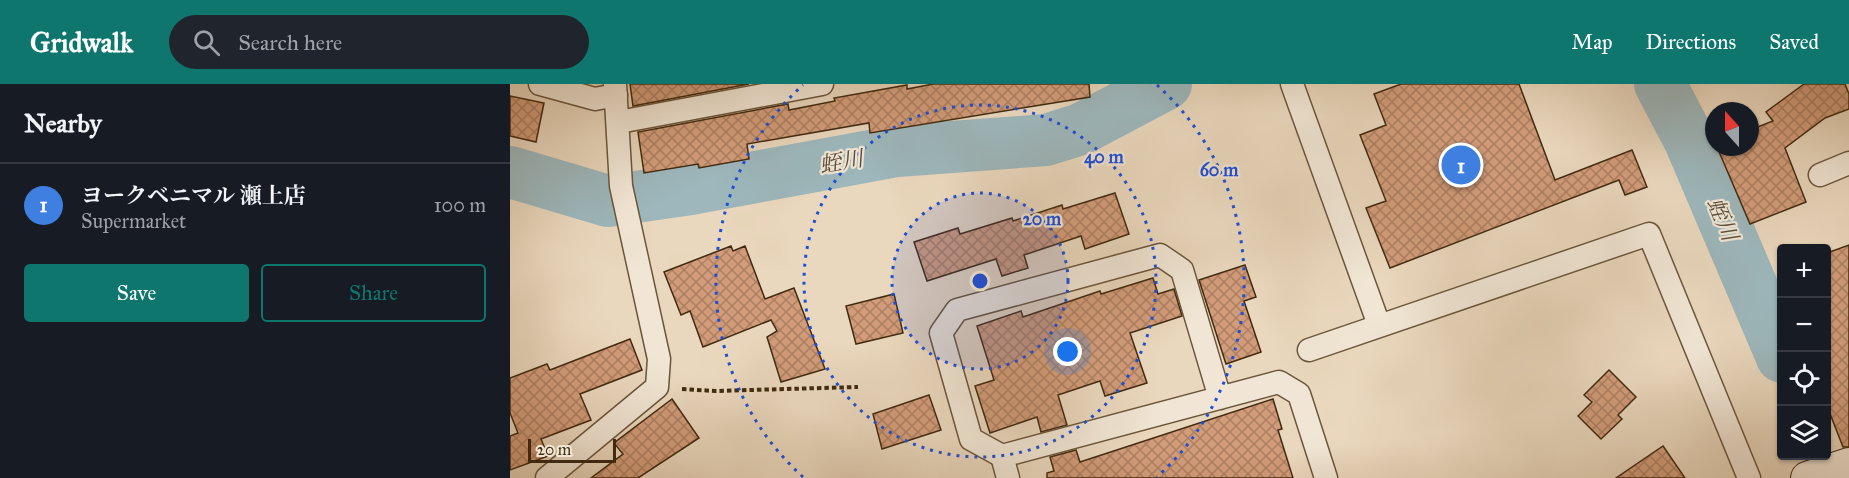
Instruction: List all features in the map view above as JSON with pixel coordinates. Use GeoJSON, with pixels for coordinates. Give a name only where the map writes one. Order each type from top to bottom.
{"type":"FeatureCollection","features":[{"type":"Feature","properties":{"kind":"street"},"geometry":{"type":"LineString","coordinates":[[540,84],[595,99],[615,90],[619,122],[621,186],[659,359],[657,387],[548,478]]}},
{"type":"Feature","properties":{"kind":"street"},"geometry":{"type":"LineString","coordinates":[[619,122],[822,84]]}},
{"type":"Feature","properties":{"kind":"street"},"geometry":{"type":"LineString","coordinates":[[1292,84],[1379,325]]}},
{"type":"Feature","properties":{"kind":"street"},"geometry":{"type":"LineString","coordinates":[[1820,175],[1849,163]]}},
{"type":"Feature","properties":{"kind":"street"},"geometry":{"type":"LineString","coordinates":[[1309,350],[1649,234],[1749,478]]}},
{"type":"Feature","properties":{"kind":"street"},"geometry":{"type":"LineString","coordinates":[[1220,398],[1182,270],[1160,255],[957,310],[941,333],[970,439],[1002,456],[1220,398],[1279,382],[1299,394],[1326,478]]}},
{"type":"Feature","properties":{"kind":"street"},"geometry":{"type":"LineString","coordinates":[[1002,456],[1008,478]]}},
{"type":"Feature","properties":{"kind":"path"},"geometry":{"type":"LineString","coordinates":[[657,387],[715,391],[858,387]]}},
{"type":"Feature","properties":{"kind":"building"},"geometry":{"type":"Polygon","coordinates":[[[630,84],[749,84],[633,106],[630,84]]]}},
{"type":"Feature","properties":{"kind":"building"},"geometry":{"type":"Polygon","coordinates":[[[933,84],[1089,84],[1090,97],[870,133],[869,123],[747,144],[749,159],[699,168],[698,164],[644,173],[638,132],[788,104],[789,110],[835,101],[834,98],[907,85],[907,89],[933,84]]]}},
{"type":"Feature","properties":{"kind":"building"},"geometry":{"type":"Polygon","coordinates":[[[1401,84],[1519,84],[1555,180],[1632,150],[1647,187],[1625,195],[1619,180],[1390,268],[1366,208],[1386,201],[1360,135],[1386,125],[1374,94],[1401,84]]]}},
{"type":"Feature","properties":{"kind":"building"},"geometry":{"type":"Polygon","coordinates":[[[1804,84],[1845,84],[1849,94],[1849,109],[1825,118],[1785,148],[1806,202],[1750,224],[1721,156],[1759,156],[1759,126],[1773,121],[1766,112],[1804,84]]]}},
{"type":"Feature","properties":{"kind":"building"},"geometry":{"type":"Polygon","coordinates":[[[510,96],[544,103],[536,142],[510,136],[510,96]]]}},
{"type":"Feature","properties":{"kind":"building"},"geometry":{"type":"Polygon","coordinates":[[[1115,193],[1129,234],[1085,249],[1081,236],[1024,255],[1028,268],[1002,276],[996,259],[927,281],[914,242],[958,228],[960,234],[1012,218],[1013,221],[1062,205],[1063,209],[1115,193]]]}},
{"type":"Feature","properties":{"kind":"building"},"geometry":{"type":"Polygon","coordinates":[[[1849,245],[1849,447],[1843,447],[1831,416],[1831,252],[1849,245]]]}},
{"type":"Feature","properties":{"kind":"building"},"geometry":{"type":"Polygon","coordinates":[[[731,246],[733,251],[745,246],[765,299],[794,288],[825,369],[781,382],[767,337],[777,331],[771,320],[703,347],[690,311],[681,315],[664,272],[731,246]]]}},
{"type":"Feature","properties":{"kind":"building"},"geometry":{"type":"Polygon","coordinates":[[[1245,265],[1256,297],[1244,301],[1261,352],[1226,364],[1199,280],[1245,265]]]}},
{"type":"Feature","properties":{"kind":"building"},"geometry":{"type":"Polygon","coordinates":[[[1153,278],[1158,294],[1174,289],[1182,316],[1130,333],[1147,383],[1105,396],[1100,381],[1058,395],[1067,425],[1041,432],[1037,417],[990,433],[975,386],[994,380],[977,326],[1021,311],[1023,317],[1100,291],[1101,294],[1153,278]]]}},
{"type":"Feature","properties":{"kind":"building"},"geometry":{"type":"Polygon","coordinates":[[[894,294],[903,333],[856,344],[846,306],[894,294]]]}},
{"type":"Feature","properties":{"kind":"building"},"geometry":{"type":"Polygon","coordinates":[[[630,339],[642,370],[580,394],[591,420],[541,439],[548,456],[510,470],[510,436],[518,433],[510,413],[510,378],[547,364],[550,370],[630,339]]]}},
{"type":"Feature","properties":{"kind":"building"},"geometry":{"type":"Polygon","coordinates":[[[1609,370],[1636,397],[1618,415],[1622,419],[1601,439],[1578,416],[1592,402],[1584,395],[1609,370]]]}},
{"type":"Feature","properties":{"kind":"building"},"geometry":{"type":"Polygon","coordinates":[[[929,395],[941,430],[882,449],[873,414],[929,395]]]}},
{"type":"Feature","properties":{"kind":"building"},"geometry":{"type":"Polygon","coordinates":[[[672,399],[699,438],[638,478],[591,478],[623,454],[614,443],[672,399]]]}},
{"type":"Feature","properties":{"kind":"building"},"geometry":{"type":"Polygon","coordinates":[[[1273,399],[1282,429],[1278,430],[1293,478],[1047,478],[1047,473],[1054,471],[1050,457],[1076,450],[1080,462],[1273,399]]]}},
{"type":"Feature","properties":{"kind":"building"},"geometry":{"type":"Polygon","coordinates":[[[1663,446],[1685,478],[1616,478],[1663,446]]]}},
{"type":"Feature","properties":{"kind":"waterway","name":"蛭川"},"geometry":{"type":"LineString","coordinates":[[510,172],[608,201],[691,189],[897,151],[1046,140],[1081,129],[1166,84]]}},
{"type":"Feature","properties":{"kind":"waterway","name":"蛭川"},"geometry":{"type":"LineString","coordinates":[[1660,84],[1690,141],[1780,352]]}},
{"type":"Feature","properties":{"kind":"place","name":"ヨークベニマル 瀬上店"},"geometry":{"type":"Point","coordinates":[1461,165]}}]}
